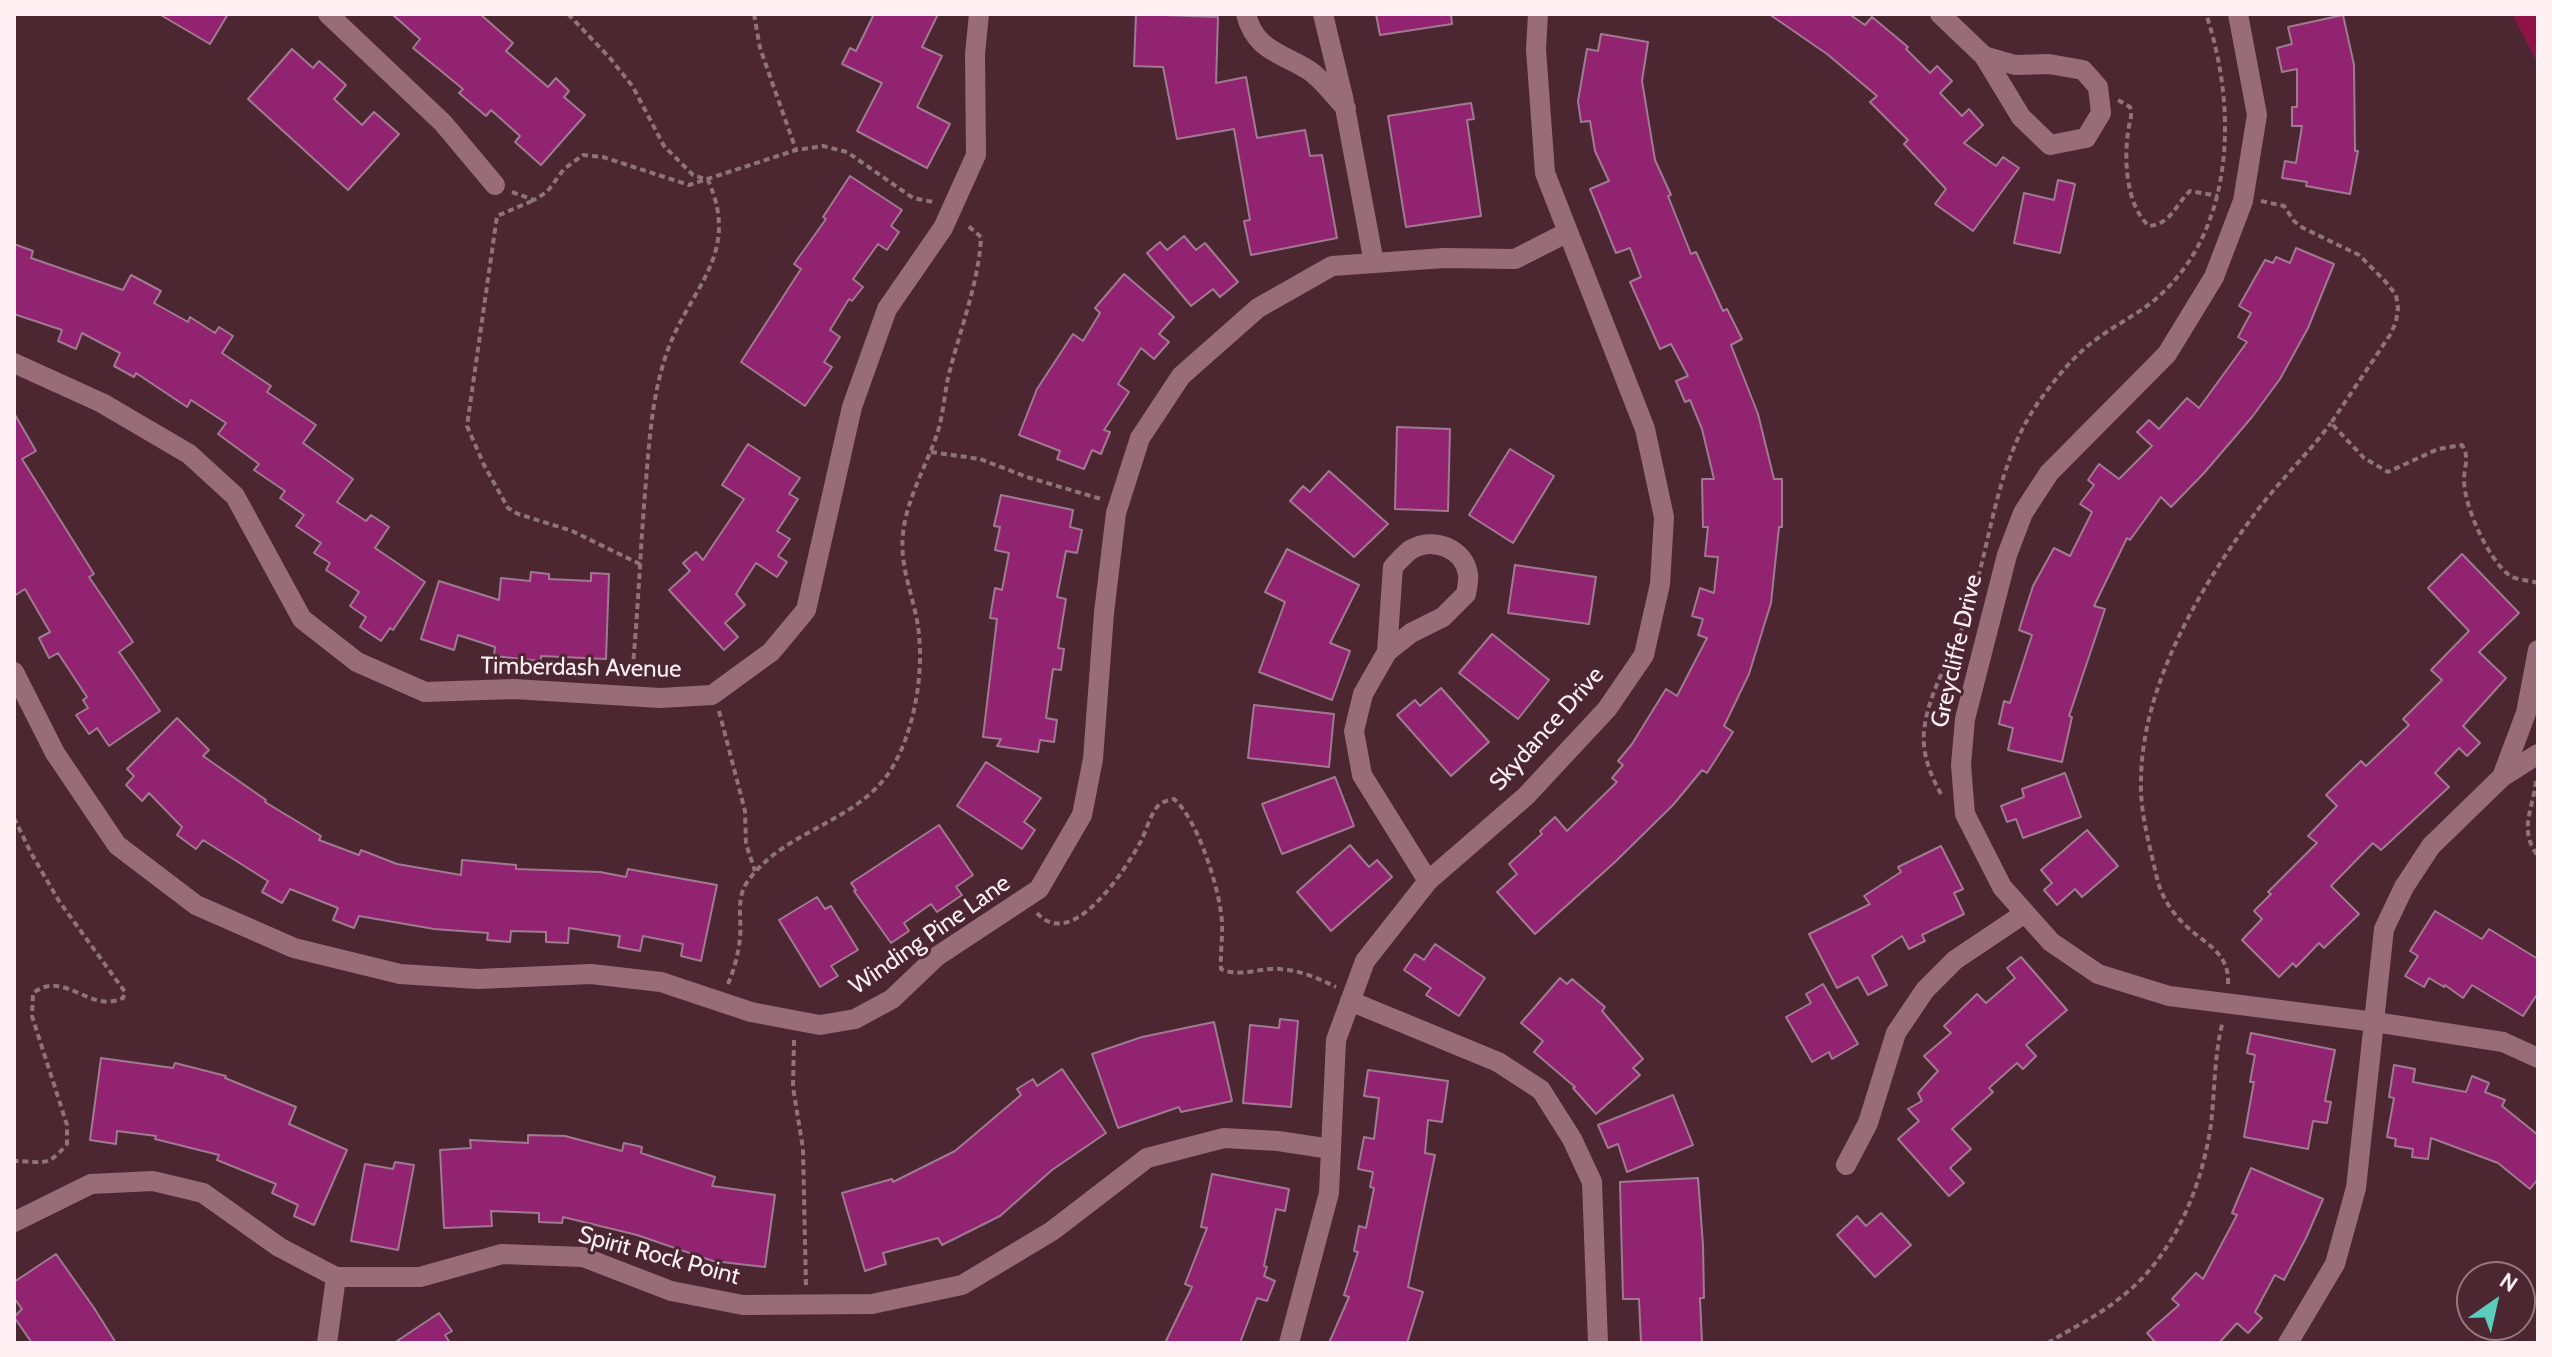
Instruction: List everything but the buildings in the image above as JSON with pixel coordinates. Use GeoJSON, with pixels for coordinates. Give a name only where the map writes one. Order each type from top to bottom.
{"type":"FeatureCollection","features":[{"type":"Feature","properties":{"kind":"street"},"geometry":{"type":"LineString","coordinates":[[328,14],[443,123],[495,185]]}},
{"type":"Feature","properties":{"kind":"street","name":"Timberdash Avenue"},"geometry":{"type":"LineString","coordinates":[[14,363],[102,403],[189,454],[235,496],[302,619],[357,662],[425,692],[514,689],[630,697],[712,695],[771,652],[806,610],[852,407],[887,309],[943,228],[976,155],[975,54],[979,14]]}},
{"type":"Feature","properties":{"kind":"street"},"geometry":{"type":"LineString","coordinates":[[1246,14],[1252,33],[1277,54],[1312,72],[1346,108]]}},
{"type":"Feature","properties":{"kind":"street"},"geometry":{"type":"LineString","coordinates":[[1323,14],[1346,108],[1374,263]]}},
{"type":"Feature","properties":{"kind":"street","name":"Skydance Drive"},"geometry":{"type":"LineString","coordinates":[[1289,1343],[1329,1193],[1336,1040],[1365,961],[1428,881],[1526,796],[1607,709],[1644,655],[1660,584],[1664,517],[1645,429],[1545,173],[1536,49],[1538,14]]}},
{"type":"Feature","properties":{"kind":"street"},"geometry":{"type":"LineString","coordinates":[[1940,14],[1984,56],[2021,117],[2050,145],[2086,138],[2101,113],[2098,87],[2083,70],[2049,64],[2015,65],[1984,56]]}},
{"type":"Feature","properties":{"kind":"street","name":"Greycliffe Drive"},"geometry":{"type":"LineString","coordinates":[[2238,14],[2257,115],[2243,197],[2214,277],[2167,354],[2049,473],[2023,513],[2007,555],[1965,719],[1961,765],[1965,814],[2002,887],[2051,942],[2098,974],[2223,1015],[2375,1022],[2503,1042],[2538,1058]]}},
{"type":"Feature","properties":{"kind":"street","name":"Winding Pine Lane"},"geometry":{"type":"LineString","coordinates":[[14,672],[55,753],[117,845],[196,905],[294,948],[400,974],[478,979],[591,974],[661,982],[751,1012],[820,1025],[855,1019],[892,999],[936,957],[1039,889],[1082,815],[1093,759],[1104,613],[1119,505],[1140,438],[1181,376],[1258,308],[1332,266],[1444,258],[1515,259],[1568,232]]}},
{"type":"Feature","properties":{"kind":"street"},"geometry":{"type":"LineString","coordinates":[[1387,652],[1393,567],[1410,550],[1430,542],[1447,547],[1458,556],[1468,573],[1466,594],[1443,617],[1411,633],[1387,652],[1363,694],[1354,731],[1362,775],[1428,881]]}},
{"type":"Feature","properties":{"kind":"street"},"geometry":{"type":"LineString","coordinates":[[2502,777],[2526,713],[2538,650]]}},
{"type":"Feature","properties":{"kind":"street"},"geometry":{"type":"LineString","coordinates":[[2288,1343],[2335,1264],[2356,1188],[2384,929],[2404,887],[2431,846],[2502,777],[2538,755]]}},
{"type":"Feature","properties":{"kind":"street"},"geometry":{"type":"LineString","coordinates":[[1846,1165],[1868,1123],[1896,1033],[1925,990],[1955,960],[2025,913]]}},
{"type":"Feature","properties":{"kind":"street"},"geometry":{"type":"LineString","coordinates":[[1350,1001],[1498,1062],[1541,1090],[1572,1139],[1592,1182],[1598,1343]]}},
{"type":"Feature","properties":{"kind":"street","name":"Spirit Rock Point"},"geometry":{"type":"LineString","coordinates":[[14,1222],[91,1184],[153,1181],[203,1193],[279,1247],[336,1277],[420,1277],[502,1254],[583,1257],[671,1291],[743,1305],[872,1304],[962,1285],[1052,1231],[1147,1158],[1224,1138],[1278,1141],[1331,1149]]}},
{"type":"Feature","properties":{"kind":"street"},"geometry":{"type":"LineString","coordinates":[[327,1343],[336,1277]]}},
{"type":"Feature","properties":{"kind":"path"},"geometry":{"type":"LineString","coordinates":[[568,14],[633,87],[664,146],[693,175],[708,180]]}},
{"type":"Feature","properties":{"kind":"path"},"geometry":{"type":"LineString","coordinates":[[754,14],[760,48],[796,150]]}},
{"type":"Feature","properties":{"kind":"path"},"geometry":{"type":"LineString","coordinates":[[1944,799],[1924,753],[1924,730],[1930,703],[1965,622],[2010,452],[2037,404],[2072,360],[2097,338],[2155,300],[2174,282],[2202,244],[2218,196],[2224,140],[2223,86],[2206,14]]}},
{"type":"Feature","properties":{"kind":"path"},"geometry":{"type":"LineString","coordinates":[[2100,101],[2123,101],[2130,107],[2132,116],[2127,133],[2127,165],[2130,185],[2141,219],[2149,226],[2166,220],[2190,191],[2218,196]]}},
{"type":"Feature","properties":{"kind":"path"},"geometry":{"type":"LineString","coordinates":[[640,564],[572,531],[508,508],[467,426],[497,216],[547,192],[564,169],[583,155],[603,157],[689,185],[796,150],[823,146],[847,152],[913,198],[936,203],[981,237],[980,258],[938,432],[903,533],[903,568],[920,636],[918,686],[899,755],[892,770],[865,800],[784,849],[755,871],[743,888],[739,913],[741,937],[722,1002]]}},
{"type":"Feature","properties":{"kind":"path"},"geometry":{"type":"LineString","coordinates":[[630,697],[648,448],[655,399],[666,355],[720,238],[721,223],[708,180]]}},
{"type":"Feature","properties":{"kind":"path"},"geometry":{"type":"LineString","coordinates":[[495,185],[534,200]]}},
{"type":"Feature","properties":{"kind":"path"},"geometry":{"type":"LineString","coordinates":[[2048,1343],[2123,1297],[2162,1256],[2201,1171],[2211,1125],[2229,977],[2219,952],[2168,907],[2157,882],[2143,810],[2141,782],[2143,750],[2157,693],[2190,612],[2255,513],[2331,423],[2390,335],[2398,308],[2396,295],[2359,255],[2303,228],[2284,206],[2243,197]]}},
{"type":"Feature","properties":{"kind":"path"},"geometry":{"type":"LineString","coordinates":[[2331,423],[2364,458],[2388,472],[2438,449],[2462,445],[2467,452],[2464,480],[2467,497],[2483,538],[2511,578],[2538,583]]}},
{"type":"Feature","properties":{"kind":"path"},"geometry":{"type":"LineString","coordinates":[[931,452],[980,459],[1119,505]]}},
{"type":"Feature","properties":{"kind":"path"},"geometry":{"type":"LineString","coordinates":[[712,695],[729,743],[745,811],[746,844],[755,871]]}},
{"type":"Feature","properties":{"kind":"path"},"geometry":{"type":"LineString","coordinates":[[2536,781],[2527,829],[2528,838],[2538,856]]}},
{"type":"Feature","properties":{"kind":"path"},"geometry":{"type":"LineString","coordinates":[[1026,898],[1040,917],[1059,925],[1073,922],[1099,899],[1127,865],[1158,805],[1174,799],[1194,830],[1214,885],[1222,914],[1221,969],[1227,972],[1252,972],[1276,968],[1299,972],[1338,988],[1350,1001]]}},
{"type":"Feature","properties":{"kind":"path"},"geometry":{"type":"LineString","coordinates":[[14,818],[59,901],[125,992],[123,998],[109,1002],[83,997],[56,984],[33,993],[32,1016],[67,1125],[67,1144],[54,1160],[37,1163],[14,1161]]}},
{"type":"Feature","properties":{"kind":"path"},"geometry":{"type":"LineString","coordinates":[[793,1020],[793,1087],[803,1149],[808,1305]]}},
{"type":"Feature","properties":{"kind":"shaded area"},"geometry":{"type":"Polygon","coordinates":[[[2512,14],[2538,14],[2538,64],[2512,14]]]}}]}
